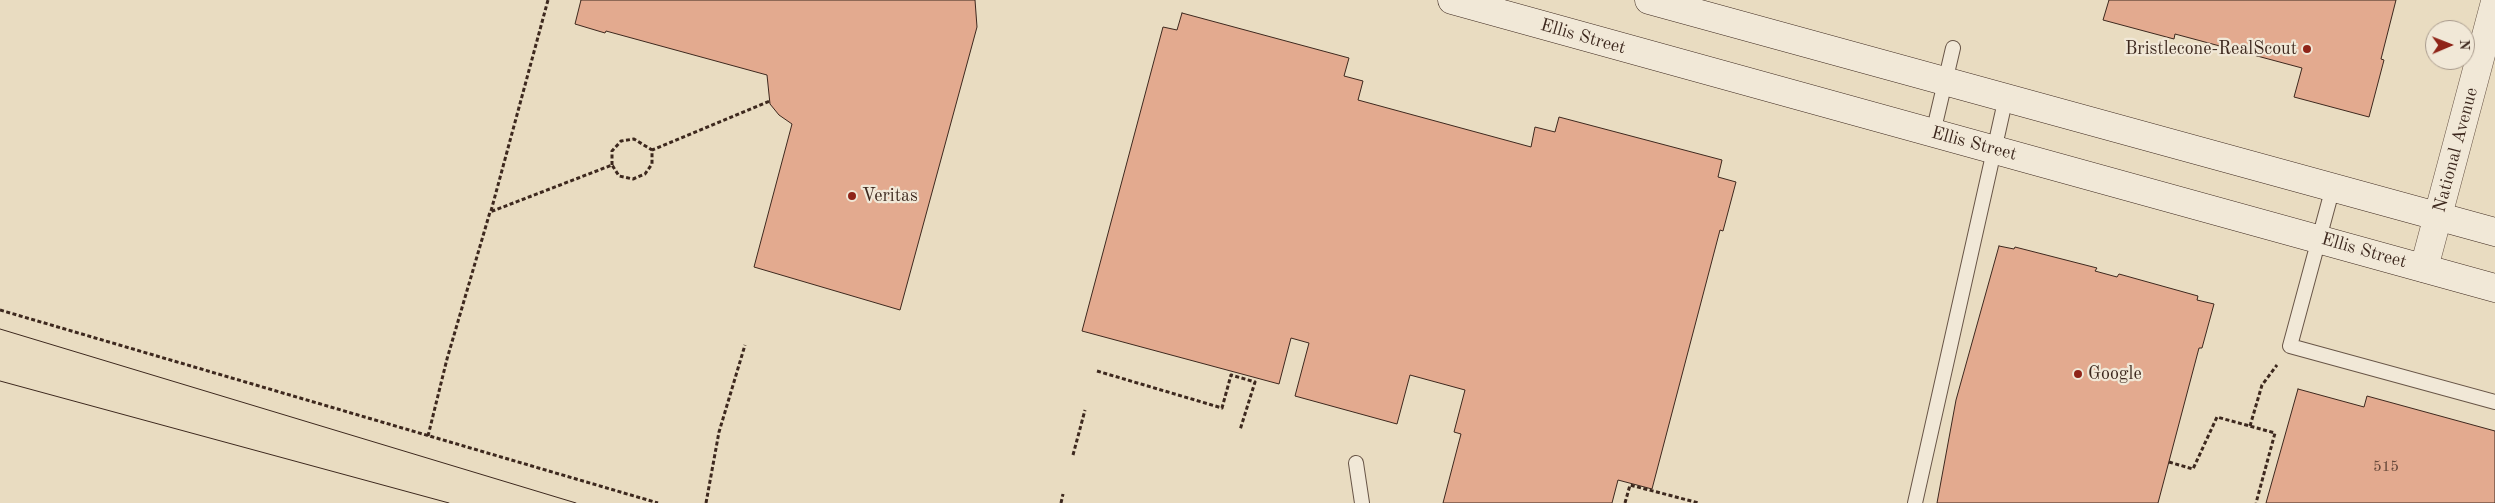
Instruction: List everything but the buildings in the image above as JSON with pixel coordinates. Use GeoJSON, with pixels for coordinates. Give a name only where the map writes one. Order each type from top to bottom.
{"type":"FeatureCollection","features":[{"type":"Feature","properties":{"kind":"main road","name":"Ellis Street"},"geometry":{"type":"LineString","coordinates":[[1452,0],[2495,288]]}},
{"type":"Feature","properties":{"kind":"main road"},"geometry":{"type":"LineString","coordinates":[[1649,0],[2495,232]]}},
{"type":"Feature","properties":{"kind":"main road","name":"National Avenue"},"geometry":{"type":"LineString","coordinates":[[2424,268],[2495,2]]}},
{"type":"Feature","properties":{"kind":"lane"},"geometry":{"type":"LineString","coordinates":[[1933,133],[1953,48]]}},
{"type":"Feature","properties":{"kind":"lane"},"geometry":{"type":"LineString","coordinates":[[1915,503],[2006,97]]}},
{"type":"Feature","properties":{"kind":"lane"},"geometry":{"type":"LineString","coordinates":[[2333,187],[2290,346],[2495,402]]}},
{"type":"Feature","properties":{"kind":"lane"},"geometry":{"type":"LineString","coordinates":[[1356,463],[1362,503]]}},
{"type":"Feature","properties":{"kind":"path"},"geometry":{"type":"LineString","coordinates":[[428,436],[447,359],[490,212],[548,0]]}},
{"type":"Feature","properties":{"kind":"path"},"geometry":{"type":"LineString","coordinates":[[652,150],[770,101]]}},
{"type":"Feature","properties":{"kind":"path"},"geometry":{"type":"LineString","coordinates":[[634,139],[652,150],[652,164],[645,174],[633,179],[619,176],[612,165],[612,151],[621,141],[634,139]]}},
{"type":"Feature","properties":{"kind":"path"},"geometry":{"type":"LineString","coordinates":[[490,212],[612,165]]}},
{"type":"Feature","properties":{"kind":"path"},"geometry":{"type":"LineString","coordinates":[[0,310],[658,503]]}},
{"type":"Feature","properties":{"kind":"path"},"geometry":{"type":"LineString","coordinates":[[706,503],[719,432],[745,345]]}},
{"type":"Feature","properties":{"kind":"path"},"geometry":{"type":"LineString","coordinates":[[2250,426],[2262,385],[2290,346]]}},
{"type":"Feature","properties":{"kind":"path"},"geometry":{"type":"LineString","coordinates":[[1097,371],[1222,408],[1231,375],[1255,382],[1240,430]]}},
{"type":"Feature","properties":{"kind":"path"},"geometry":{"type":"LineString","coordinates":[[1073,455],[1085,410]]}},
{"type":"Feature","properties":{"kind":"path"},"geometry":{"type":"LineString","coordinates":[[2168,462],[2193,469],[2217,417],[2275,432],[2256,503]]}},
{"type":"Feature","properties":{"kind":"path"},"geometry":{"type":"LineString","coordinates":[[1625,503],[1630,485],[1699,503]]}},
{"type":"Feature","properties":{"kind":"path"},"geometry":{"type":"LineString","coordinates":[[1061,503],[1063,494]]}},
{"type":"Feature","properties":{"kind":"tram line"},"geometry":{"type":"LineString","coordinates":[[0,329],[576,503]]}},
{"type":"Feature","properties":{"kind":"tram line"},"geometry":{"type":"LineString","coordinates":[[0,381],[449,503]]}},
{"type":"Feature","properties":{"kind":"place","name":"Bristlecone-RealScout"},"geometry":{"type":"Point","coordinates":[2307,49]}},
{"type":"Feature","properties":{"kind":"place","name":"Veritas"},"geometry":{"type":"Point","coordinates":[852,196]}},
{"type":"Feature","properties":{"kind":"place","name":"Google"},"geometry":{"type":"Point","coordinates":[2078,374]}}]}
